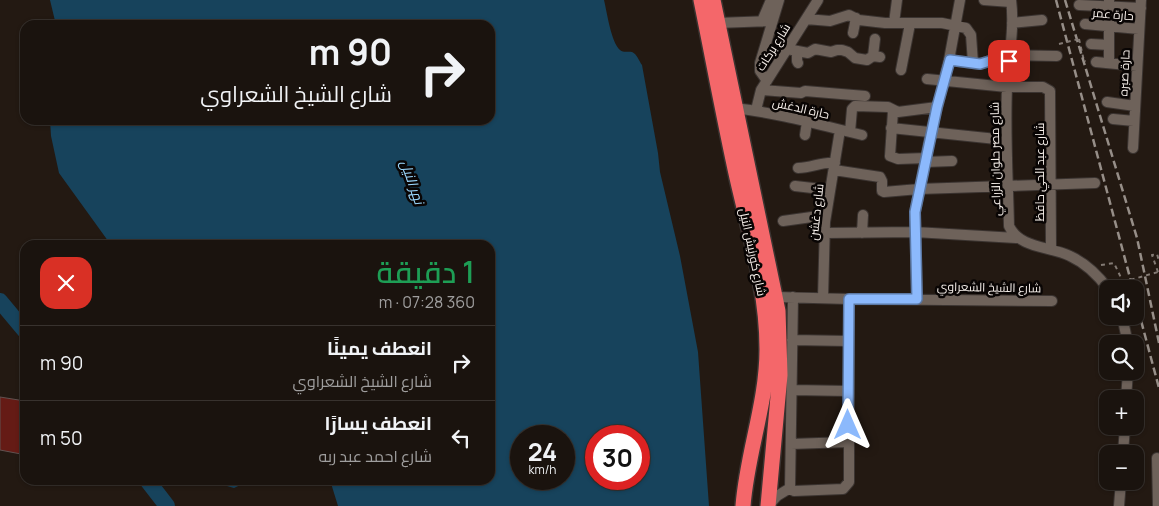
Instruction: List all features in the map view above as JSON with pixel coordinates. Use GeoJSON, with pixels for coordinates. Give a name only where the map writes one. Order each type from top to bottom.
{"type":"FeatureCollection","features":[{"type":"Feature","properties":{"kind":"highway","name":"شارع كورنيش النيل"},"geometry":{"type":"LineString","coordinates":[[701,0],[730,146],[752,237],[766,316],[767,350],[764,388],[743,506]]}},
{"type":"Feature","properties":{"kind":"highway","name":"شارع كورنيش النيل"},"geometry":{"type":"LineString","coordinates":[[712,0],[734,108],[777,297],[780,376],[768,501]]}},
{"type":"Feature","properties":{"kind":"highway"},"geometry":{"type":"LineString","coordinates":[[745,488],[756,496],[766,494],[768,501]]}},
{"type":"Feature","properties":{"kind":"street"},"geometry":{"type":"LineString","coordinates":[[771,0],[759,66],[764,86],[802,93],[805,91],[865,96]]}},
{"type":"Feature","properties":{"kind":"street"},"geometry":{"type":"LineString","coordinates":[[766,21],[779,0]]}},
{"type":"Feature","properties":{"kind":"street","name":"شارع بركات"},"geometry":{"type":"LineString","coordinates":[[756,110],[764,86],[792,50],[806,18],[818,0]]}},
{"type":"Feature","properties":{"kind":"street"},"geometry":{"type":"LineString","coordinates":[[894,23],[897,0]]}},
{"type":"Feature","properties":{"kind":"street"},"geometry":{"type":"LineString","coordinates":[[917,299],[915,212],[931,132],[950,60],[960,0]]}},
{"type":"Feature","properties":{"kind":"street"},"geometry":{"type":"LineString","coordinates":[[984,0],[1011,1]]}},
{"type":"Feature","properties":{"kind":"street","name":"شارع مصر حلوان الزراعي"},"geometry":{"type":"LineString","coordinates":[[1011,1],[1012,23],[1007,87],[1006,140],[1009,226],[1016,238]]}},
{"type":"Feature","properties":{"kind":"street"},"geometry":{"type":"LineString","coordinates":[[1079,5],[1109,3],[1141,4]]}},
{"type":"Feature","properties":{"kind":"street"},"geometry":{"type":"LineString","coordinates":[[1109,3],[1109,63]]}},
{"type":"Feature","properties":{"kind":"street","name":"حارة صبره"},"geometry":{"type":"LineString","coordinates":[[1133,148],[1141,4]]}},
{"type":"Feature","properties":{"kind":"street"},"geometry":{"type":"LineString","coordinates":[[806,18],[830,21],[849,16],[894,23],[942,23],[957,26],[969,30],[973,63]]}},
{"type":"Feature","properties":{"kind":"street"},"geometry":{"type":"LineString","coordinates":[[854,33],[856,18]]}},
{"type":"Feature","properties":{"kind":"street"},"geometry":{"type":"LineString","coordinates":[[1012,23],[1042,20]]}},
{"type":"Feature","properties":{"kind":"street"},"geometry":{"type":"LineString","coordinates":[[717,23],[766,21]]}},
{"type":"Feature","properties":{"kind":"street"},"geometry":{"type":"LineString","coordinates":[[901,70],[910,24]]}},
{"type":"Feature","properties":{"kind":"street","name":"حارة عمر"},"geometry":{"type":"LineString","coordinates":[[1085,24],[1139,29]]}},
{"type":"Feature","properties":{"kind":"street"},"geometry":{"type":"LineString","coordinates":[[792,50],[808,53],[815,49],[831,52],[842,50],[855,58],[867,60],[876,56],[875,39]]}},
{"type":"Feature","properties":{"kind":"street"},"geometry":{"type":"LineString","coordinates":[[1090,44],[1109,45]]}},
{"type":"Feature","properties":{"kind":"street"},"geometry":{"type":"LineString","coordinates":[[792,50],[798,63]]}},
{"type":"Feature","properties":{"kind":"street"},"geometry":{"type":"LineString","coordinates":[[950,60],[983,64],[993,60],[1009,58],[1057,56]]}},
{"type":"Feature","properties":{"kind":"street"},"geometry":{"type":"LineString","coordinates":[[1096,62],[1137,66]]}},
{"type":"Feature","properties":{"kind":"street"},"geometry":{"type":"LineString","coordinates":[[926,79],[1007,87]]}},
{"type":"Feature","properties":{"kind":"street","name":"شارع عبد الحي حافظ"},"geometry":{"type":"LineString","coordinates":[[1007,87],[1043,87],[1050,91],[1052,95],[1051,248]]}},
{"type":"Feature","properties":{"kind":"street"},"geometry":{"type":"LineString","coordinates":[[1107,102],[1135,106]]}},
{"type":"Feature","properties":{"kind":"street","name":"شارع دغشن"},"geometry":{"type":"LineString","coordinates":[[823,298],[826,215],[834,166],[852,109],[855,106],[888,107],[893,111]]}},
{"type":"Feature","properties":{"kind":"street"},"geometry":{"type":"LineString","coordinates":[[937,107],[899,112],[893,111],[890,156],[898,159],[952,161]]}},
{"type":"Feature","properties":{"kind":"street","name":"حارة الدغش"},"geometry":{"type":"LineString","coordinates":[[734,108],[756,110],[862,135]]}},
{"type":"Feature","properties":{"kind":"street"},"geometry":{"type":"LineString","coordinates":[[1113,119],[1134,121]]}},
{"type":"Feature","properties":{"kind":"street"},"geometry":{"type":"LineString","coordinates":[[806,135],[807,122]]}},
{"type":"Feature","properties":{"kind":"street"},"geometry":{"type":"LineString","coordinates":[[891,128],[1006,140]]}},
{"type":"Feature","properties":{"kind":"street"},"geometry":{"type":"LineString","coordinates":[[798,168],[814,167],[828,162],[834,166],[880,177],[882,191],[884,192],[919,189],[1095,183]]}},
{"type":"Feature","properties":{"kind":"street"},"geometry":{"type":"LineString","coordinates":[[795,186],[830,190]]}},
{"type":"Feature","properties":{"kind":"street"},"geometry":{"type":"LineString","coordinates":[[783,221],[826,215]]}},
{"type":"Feature","properties":{"kind":"street"},"geometry":{"type":"LineString","coordinates":[[862,232],[863,216]]}},
{"type":"Feature","properties":{"kind":"street"},"geometry":{"type":"LineString","coordinates":[[825,233],[915,232],[1016,238],[1024,242],[1051,248],[1070,256],[1088,267],[1100,280]]}},
{"type":"Feature","properties":{"kind":"street","name":"شارع الشيخ الشعراوي"},"geometry":{"type":"LineString","coordinates":[[777,297],[1052,301]]}},
{"type":"Feature","properties":{"kind":"street"},"geometry":{"type":"LineString","coordinates":[[790,488],[793,297]]}},
{"type":"Feature","properties":{"kind":"street"},"geometry":{"type":"LineString","coordinates":[[790,488],[794,491],[839,489],[847,486],[849,482],[849,299]]}},
{"type":"Feature","properties":{"kind":"street"},"geometry":{"type":"LineString","coordinates":[[792,340],[848,341]]}},
{"type":"Feature","properties":{"kind":"street"},"geometry":{"type":"LineString","coordinates":[[793,390],[848,390]]}},
{"type":"Feature","properties":{"kind":"street"},"geometry":{"type":"LineString","coordinates":[[791,444],[848,442]]}},
{"type":"Feature","properties":{"kind":"street"},"geometry":{"type":"LineString","coordinates":[[1157,458],[1158,506]]}},
{"type":"Feature","properties":{"kind":"street"},"geometry":{"type":"LineString","coordinates":[[768,501],[790,488]]}},
{"type":"Feature","properties":{"kind":"street"},"geometry":{"type":"LineString","coordinates":[[1119,506],[1120,490]]}},
{"type":"Feature","properties":{"kind":"path"},"geometry":{"type":"LineString","coordinates":[[1059,44],[1079,39],[1084,61]]}},
{"type":"Feature","properties":{"kind":"path"},"geometry":{"type":"LineString","coordinates":[[1114,262],[1123,282],[1158,272],[1152,255],[1157,254],[1159,261]]}},
{"type":"Feature","properties":{"kind":"water","name":"نهر النيل"},"geometry":{"type":"Polygon","coordinates":[[[50,0],[604,0],[612,34],[617,46],[621,51],[634,53],[642,65],[660,172],[680,256],[698,352],[709,506],[338,506],[332,485],[495,485],[495,240],[107,240],[59,173],[50,125],[495,125],[495,20],[55,20],[50,0]]]}},
{"type":"Feature","properties":{"kind":"water"},"geometry":{"type":"Polygon","coordinates":[[[224,485],[240,485],[234,488],[224,485]]]}},
{"type":"Feature","properties":{"kind":"building"},"geometry":{"type":"Polygon","coordinates":[[[0,397],[20,400],[20,454],[0,450],[0,397]]]}},
{"type":"Feature","properties":{"kind":"waterway"},"geometry":{"type":"LineString","coordinates":[[0,301],[20,325]]}},
{"type":"Feature","properties":{"kind":"waterway"},"geometry":{"type":"LineString","coordinates":[[151,485],[167,506]]}},
{"type":"Feature","properties":{"kind":"railway"},"geometry":{"type":"LineString","coordinates":[[1056,0],[1131,280]]}},
{"type":"Feature","properties":{"kind":"railway"},"geometry":{"type":"LineString","coordinates":[[1065,0],[1137,238],[1159,343]]}},
{"type":"Feature","properties":{"kind":"railway"},"geometry":{"type":"LineString","coordinates":[[1142,325],[1159,388]]}},
{"type":"Feature","properties":{"kind":"route"},"geometry":{"type":"LineString","coordinates":[[848,425],[849,299],[917,299],[915,212],[937,107],[950,60],[980,64],[993,60],[1009,61]]}}]}
